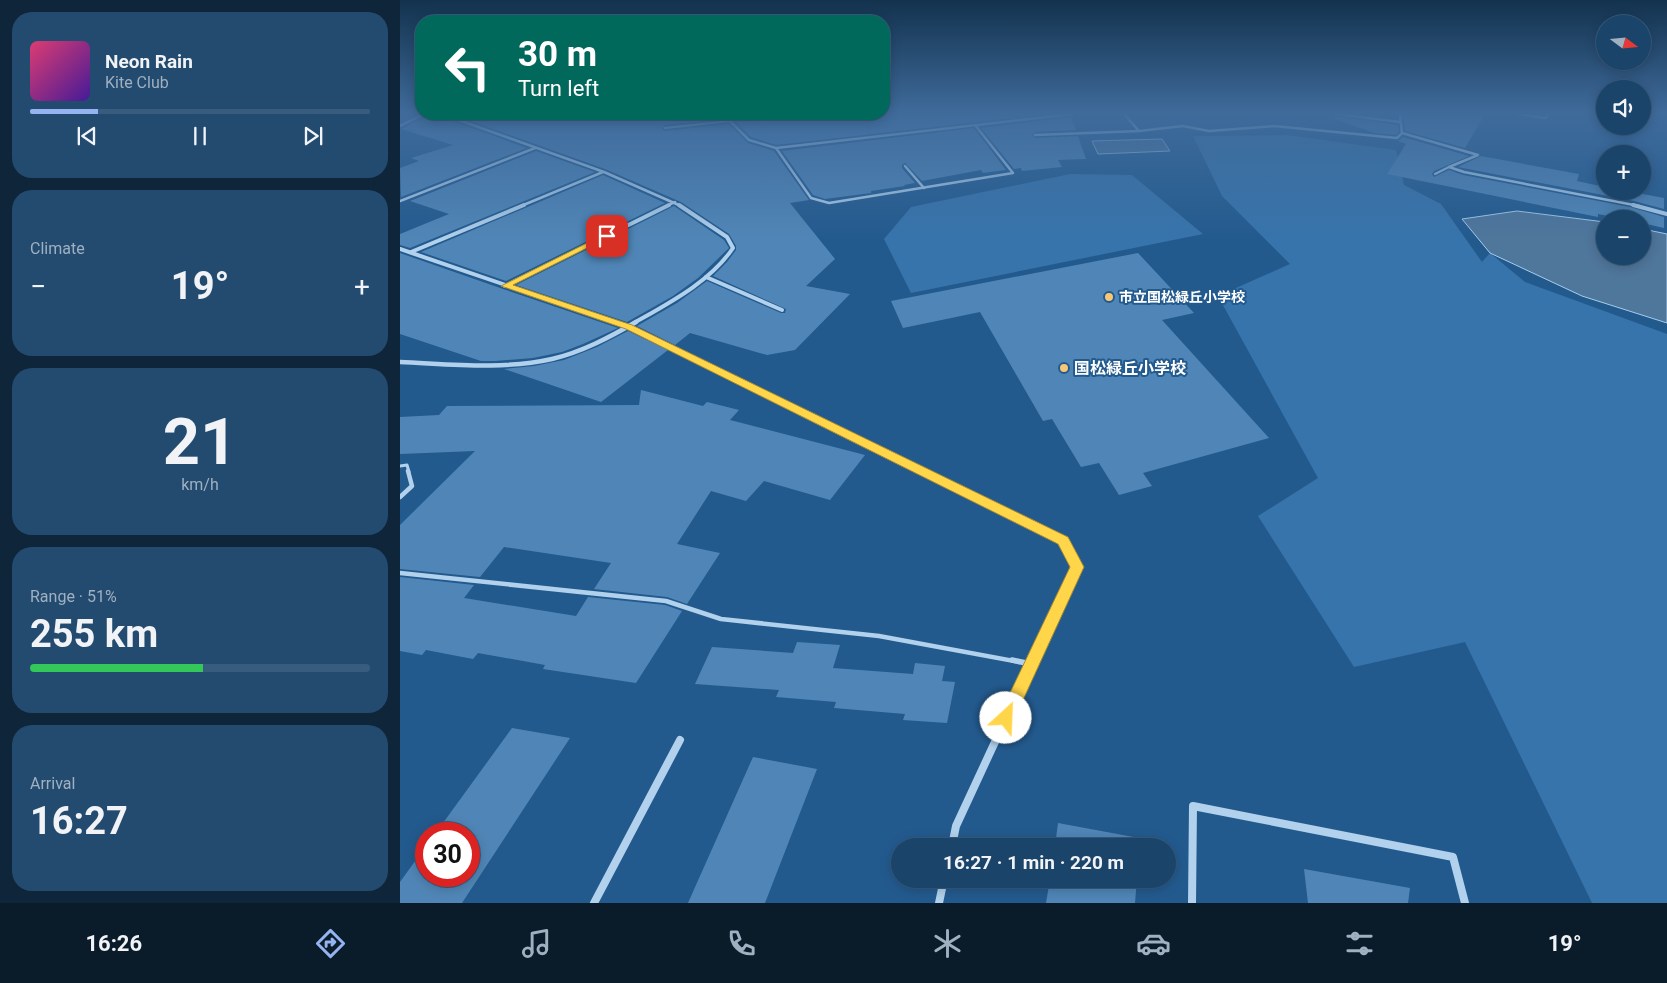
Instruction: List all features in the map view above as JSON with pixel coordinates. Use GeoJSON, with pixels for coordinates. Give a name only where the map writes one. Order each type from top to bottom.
{"type":"FeatureCollection","features":[{"type":"Feature","properties":{"kind":"street"},"geometry":{"type":"LineString","coordinates":[[400,201],[514,156]]}},
{"type":"Feature","properties":{"kind":"street"},"geometry":{"type":"LineString","coordinates":[[400,362],[493,364],[536,362],[584,349],[629,327],[706,277],[724,262],[733,248],[727,237],[675,202],[604,172],[558,156]]}},
{"type":"Feature","properties":{"kind":"street"},"geometry":{"type":"LineString","coordinates":[[782,156],[811,198],[829,204],[1013,173],[1000,156]]}},
{"type":"Feature","properties":{"kind":"street"},"geometry":{"type":"LineString","coordinates":[[1449,167],[1475,156]]}},
{"type":"Feature","properties":{"kind":"street"},"geometry":{"type":"LineString","coordinates":[[905,166],[924,188]]}},
{"type":"Feature","properties":{"kind":"street"},"geometry":{"type":"LineString","coordinates":[[1449,167],[1464,172],[1654,209],[1667,214]]}},
{"type":"Feature","properties":{"kind":"street"},"geometry":{"type":"LineString","coordinates":[[411,252],[604,172]]}},
{"type":"Feature","properties":{"kind":"street"},"geometry":{"type":"LineString","coordinates":[[506,286],[675,202]]}},
{"type":"Feature","properties":{"kind":"street"},"geometry":{"type":"LineString","coordinates":[[400,249],[629,327],[1063,540],[1077,567],[956,826],[954,838]]}},
{"type":"Feature","properties":{"kind":"street"},"geometry":{"type":"LineString","coordinates":[[706,277],[782,310]]}},
{"type":"Feature","properties":{"kind":"street"},"geometry":{"type":"LineString","coordinates":[[594,903],[680,740]]}},
{"type":"Feature","properties":{"kind":"street"},"geometry":{"type":"LineString","coordinates":[[1192,903],[1193,806],[1453,857],[1465,903]]}},
{"type":"Feature","properties":{"kind":"street"},"geometry":{"type":"LineString","coordinates":[[939,903],[942,888]]}},
{"type":"Feature","properties":{"kind":"lane"},"geometry":{"type":"LineString","coordinates":[[1435,174],[1449,167]]}},
{"type":"Feature","properties":{"kind":"lane"},"geometry":{"type":"LineString","coordinates":[[400,466],[408,465],[412,486],[400,497]]}},
{"type":"Feature","properties":{"kind":"lane"},"geometry":{"type":"LineString","coordinates":[[400,573],[666,601],[721,619],[879,636],[1031,664]]}},
{"type":"Feature","properties":{"kind":"shaded area"},"geometry":{"type":"Polygon","coordinates":[[[1203,156],[1397,156],[1404,185],[1441,204],[1482,262],[1490,253],[1525,282],[1667,334],[1667,903],[1592,903],[1465,642],[1354,667],[1258,516],[1318,478],[1218,296],[1290,264],[1222,196],[1203,156]]]}},
{"type":"Feature","properties":{"kind":"shaded area"},"geometry":{"type":"Polygon","coordinates":[[[1070,174],[1132,175],[1203,234],[911,293],[884,239],[911,207],[1070,174]]]}},
{"type":"Feature","properties":{"kind":"shaded area"},"geometry":{"type":"Polygon","coordinates":[[[1517,211],[1596,221],[1596,265],[1651,265],[1651,231],[1667,234],[1667,323],[1582,296],[1490,253],[1462,219],[1517,211]]]}},
{"type":"Feature","properties":{"kind":"building"},"geometry":{"type":"Polygon","coordinates":[[[417,156],[506,156],[401,197],[400,168],[419,161],[411,158],[417,156]]]}},
{"type":"Feature","properties":{"kind":"building"},"geometry":{"type":"Polygon","coordinates":[[[523,156],[550,156],[595,172],[410,248],[400,245],[400,234],[449,214],[410,201],[523,156]]]}},
{"type":"Feature","properties":{"kind":"building"},"geometry":{"type":"Polygon","coordinates":[[[569,156],[778,156],[809,200],[790,203],[835,259],[806,286],[850,294],[795,350],[767,355],[690,333],[675,345],[637,326],[677,303],[707,281],[781,313],[785,313],[786,309],[713,276],[736,250],[736,246],[729,234],[681,202],[605,169],[569,156]]]}},
{"type":"Feature","properties":{"kind":"building"},"geometry":{"type":"Polygon","coordinates":[[[786,156],[995,156],[1006,170],[983,173],[981,170],[922,181],[905,163],[902,165],[902,168],[915,183],[871,191],[871,193],[825,199],[813,195],[786,156]]]}},
{"type":"Feature","properties":{"kind":"building"},"geometry":{"type":"Polygon","coordinates":[[[1004,156],[1085,156],[1086,159],[1058,160],[1062,167],[1022,171],[1021,168],[1014,169],[1004,156]]]}},
{"type":"Feature","properties":{"kind":"building"},"geometry":{"type":"Polygon","coordinates":[[[1398,156],[1469,156],[1434,171],[1432,174],[1434,177],[1449,170],[1463,175],[1640,210],[1596,210],[1596,217],[1387,174],[1398,156]]]}},
{"type":"Feature","properties":{"kind":"building"},"geometry":{"type":"Polygon","coordinates":[[[1482,156],[1579,174],[1577,181],[1596,185],[1596,194],[1458,167],[1482,156]]]}},
{"type":"Feature","properties":{"kind":"building"},"geometry":{"type":"Polygon","coordinates":[[[603,175],[665,203],[506,281],[421,252],[603,175]]]}},
{"type":"Feature","properties":{"kind":"building"},"geometry":{"type":"Polygon","coordinates":[[[1651,196],[1664,198],[1664,209],[1629,200],[1651,200],[1651,196]]]}},
{"type":"Feature","properties":{"kind":"building"},"geometry":{"type":"Polygon","coordinates":[[[674,206],[724,240],[729,248],[698,278],[673,296],[627,322],[516,285],[674,206]]]}},
{"type":"Feature","properties":{"kind":"building"},"geometry":{"type":"Polygon","coordinates":[[[1651,213],[1664,217],[1664,228],[1651,225],[1651,213]]]}},
{"type":"Feature","properties":{"kind":"building"},"geometry":{"type":"Polygon","coordinates":[[[400,253],[618,328],[562,352],[533,358],[495,361],[481,361],[400,334],[400,253]]]}},
{"type":"Feature","properties":{"kind":"building"},"geometry":{"type":"Polygon","coordinates":[[[1138,253],[1194,313],[1162,320],[1269,438],[1143,473],[1152,486],[1119,495],[1099,463],[1081,467],[1052,419],[1043,421],[980,312],[903,328],[891,301],[1138,253]]]}},
{"type":"Feature","properties":{"kind":"building"},"geometry":{"type":"Polygon","coordinates":[[[628,331],[668,350],[601,402],[504,369],[564,360],[597,347],[628,331]]]}},
{"type":"Feature","properties":{"kind":"building"},"geometry":{"type":"Polygon","coordinates":[[[641,390],[703,406],[707,402],[739,410],[730,420],[865,455],[830,500],[764,481],[746,501],[711,491],[677,544],[720,553],[687,604],[667,597],[594,589],[611,563],[504,547],[480,577],[400,569],[400,525],[475,451],[400,454],[400,417],[439,415],[447,406],[639,405],[641,390]]]}},
{"type":"Feature","properties":{"kind":"building"},"geometry":{"type":"Polygon","coordinates":[[[400,577],[474,585],[464,598],[576,616],[588,597],[665,605],[682,611],[636,683],[543,669],[545,665],[478,653],[473,659],[426,650],[422,655],[400,651],[400,577]]]}},
{"type":"Feature","properties":{"kind":"building"},"geometry":{"type":"Polygon","coordinates":[[[797,642],[840,645],[833,668],[913,674],[915,663],[945,666],[942,681],[955,682],[947,723],[903,720],[905,714],[834,708],[836,702],[776,697],[779,690],[695,684],[712,647],[793,653],[797,642]]]}},
{"type":"Feature","properties":{"kind":"building"},"geometry":{"type":"Polygon","coordinates":[[[512,728],[570,738],[480,876],[480,822],[444,822],[512,728]]]}},
{"type":"Feature","properties":{"kind":"building"},"geometry":{"type":"Polygon","coordinates":[[[753,757],[817,769],[765,903],[688,903],[753,757]]]}},
{"type":"Feature","properties":{"kind":"building"},"geometry":{"type":"Polygon","coordinates":[[[1058,823],[1139,838],[1056,838],[1058,823]]]}},
{"type":"Feature","properties":{"kind":"building"},"geometry":{"type":"Polygon","coordinates":[[[415,861],[415,887],[472,887],[462,903],[400,903],[400,882],[415,861]]]}},
{"type":"Feature","properties":{"kind":"building"},"geometry":{"type":"Polygon","coordinates":[[[1304,869],[1410,888],[1408,903],[1308,903],[1304,869]]]}},
{"type":"Feature","properties":{"kind":"building"},"geometry":{"type":"Polygon","coordinates":[[[1048,888],[1136,888],[1135,903],[1046,903],[1048,888]]]}},
{"type":"Feature","properties":{"kind":"place","name":"市立国松緑丘小学校"},"geometry":{"type":"Point","coordinates":[1109,297]}},
{"type":"Feature","properties":{"kind":"place","name":"国松緑丘小学校"},"geometry":{"type":"Point","coordinates":[1064,368]}},
{"type":"Feature","properties":{"kind":"route"},"geometry":{"type":"LineString","coordinates":[[607,236],[506,286],[629,327],[1063,540],[1077,567],[1006,718]]}}]}
